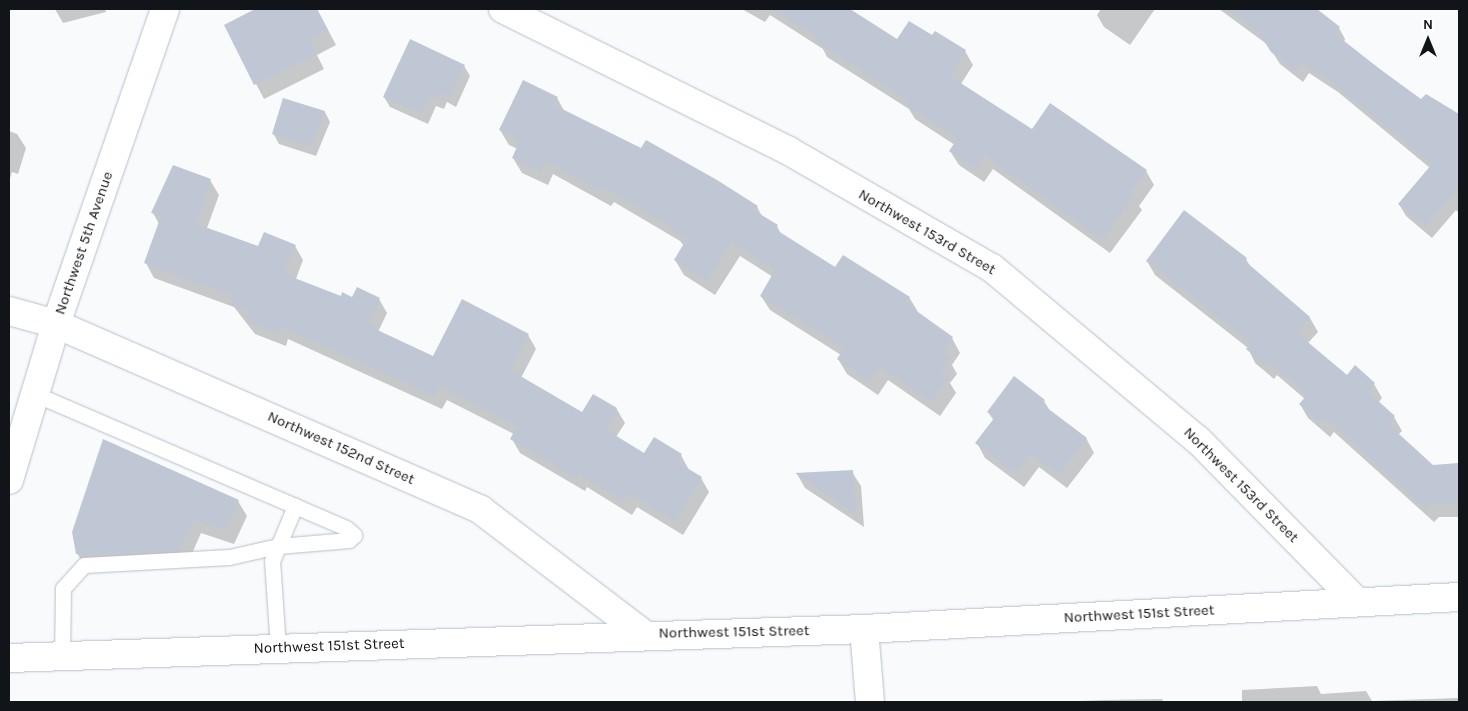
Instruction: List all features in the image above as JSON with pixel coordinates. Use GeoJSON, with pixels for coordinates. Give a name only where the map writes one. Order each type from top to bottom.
{"type":"FeatureCollection","features":[{"type":"Feature","properties":{"kind":"street","name":"Northwest 5th Avenue"},"geometry":{"type":"LineString","coordinates":[[9,480],[56,324],[165,9]]}},
{"type":"Feature","properties":{"kind":"street","name":"Northwest 153rd Street"},"geometry":{"type":"LineString","coordinates":[[503,9],[789,151],[992,268],[1198,440],[1357,602]]}},
{"type":"Feature","properties":{"kind":"street","name":"Northwest 152nd Street"},"geometry":{"type":"LineString","coordinates":[[9,311],[56,324],[481,510],[646,635]]}},
{"type":"Feature","properties":{"kind":"street","name":"Northwest 151st Street"},"geometry":{"type":"LineString","coordinates":[[9,658],[864,629],[1459,597]]}},
{"type":"Feature","properties":{"kind":"street"},"geometry":{"type":"LineString","coordinates":[[864,629],[870,702]]}},
{"type":"Feature","properties":{"kind":"lane"},"geometry":{"type":"LineString","coordinates":[[35,394],[346,528],[354,535],[349,540],[278,546],[229,557],[84,565],[63,588],[62,656]]}},
{"type":"Feature","properties":{"kind":"lane"},"geometry":{"type":"LineString","coordinates":[[278,648],[272,561],[295,506]]}},
{"type":"Feature","properties":{"kind":"building"},"geometry":{"type":"Polygon","coordinates":[[[255,9],[317,9],[328,30],[310,39],[317,54],[254,85],[224,25],[255,9]]]}},
{"type":"Feature","properties":{"kind":"building"},"geometry":{"type":"Polygon","coordinates":[[[773,9],[850,9],[897,39],[909,21],[932,35],[935,31],[966,50],[950,75],[959,82],[1032,129],[1050,103],[1147,170],[1130,193],[1135,195],[1102,240],[984,155],[976,169],[949,151],[958,138],[905,105],[908,100],[817,42],[819,39],[773,9]]]}},
{"type":"Feature","properties":{"kind":"building"},"geometry":{"type":"Polygon","coordinates":[[[1227,9],[1317,9],[1340,27],[1334,33],[1381,70],[1421,99],[1426,94],[1459,114],[1459,186],[1425,227],[1398,204],[1432,164],[1329,80],[1302,62],[1295,71],[1271,52],[1259,33],[1227,9]]]}},
{"type":"Feature","properties":{"kind":"building"},"geometry":{"type":"Polygon","coordinates":[[[410,39],[465,65],[450,97],[441,93],[438,99],[430,96],[422,114],[383,97],[410,39]]]}},
{"type":"Feature","properties":{"kind":"building"},"geometry":{"type":"Polygon","coordinates":[[[523,80],[558,97],[554,105],[641,148],[646,140],[717,180],[758,206],[755,211],[778,225],[775,229],[835,267],[843,255],[910,297],[905,303],[953,337],[942,353],[949,358],[940,371],[949,378],[931,402],[879,366],[869,381],[837,359],[844,348],[760,296],[775,270],[731,242],[707,281],[674,260],[686,240],[673,231],[675,229],[605,188],[603,192],[545,160],[540,171],[512,158],[520,140],[499,130],[523,80]]]}},
{"type":"Feature","properties":{"kind":"building"},"geometry":{"type":"Polygon","coordinates":[[[283,98],[325,111],[311,146],[272,134],[283,98]]]}},
{"type":"Feature","properties":{"kind":"building"},"geometry":{"type":"Polygon","coordinates":[[[173,165],[211,179],[196,224],[258,246],[264,232],[296,245],[284,274],[341,296],[342,292],[352,297],[357,287],[380,298],[368,323],[373,325],[371,327],[433,356],[462,299],[529,334],[510,370],[582,412],[593,394],[617,408],[605,429],[644,453],[654,437],[682,454],[677,462],[702,477],[675,521],[629,493],[624,501],[579,474],[576,478],[510,439],[517,426],[439,386],[434,396],[280,326],[278,333],[246,320],[249,312],[231,305],[235,297],[144,263],[161,216],[151,213],[173,165]]]}},
{"type":"Feature","properties":{"kind":"building"},"geometry":{"type":"Polygon","coordinates":[[[1184,210],[1247,258],[1245,261],[1310,317],[1297,333],[1347,375],[1355,365],[1375,383],[1368,392],[1395,416],[1388,424],[1433,465],[1459,463],[1459,503],[1431,504],[1426,509],[1326,419],[1322,424],[1299,404],[1307,395],[1269,362],[1266,366],[1246,349],[1251,343],[1146,261],[1184,210]]]}},
{"type":"Feature","properties":{"kind":"building"},"geometry":{"type":"Polygon","coordinates":[[[1014,376],[1045,400],[1042,404],[1087,438],[1059,474],[1030,453],[1015,473],[975,443],[995,417],[987,412],[1014,376]]]}},
{"type":"Feature","properties":{"kind":"building"},"geometry":{"type":"Polygon","coordinates":[[[103,439],[239,500],[225,530],[193,519],[179,550],[76,554],[72,532],[103,439]]]}},
{"type":"Feature","properties":{"kind":"building"},"geometry":{"type":"Polygon","coordinates":[[[853,470],[856,514],[795,473],[853,470]]]}}]}
